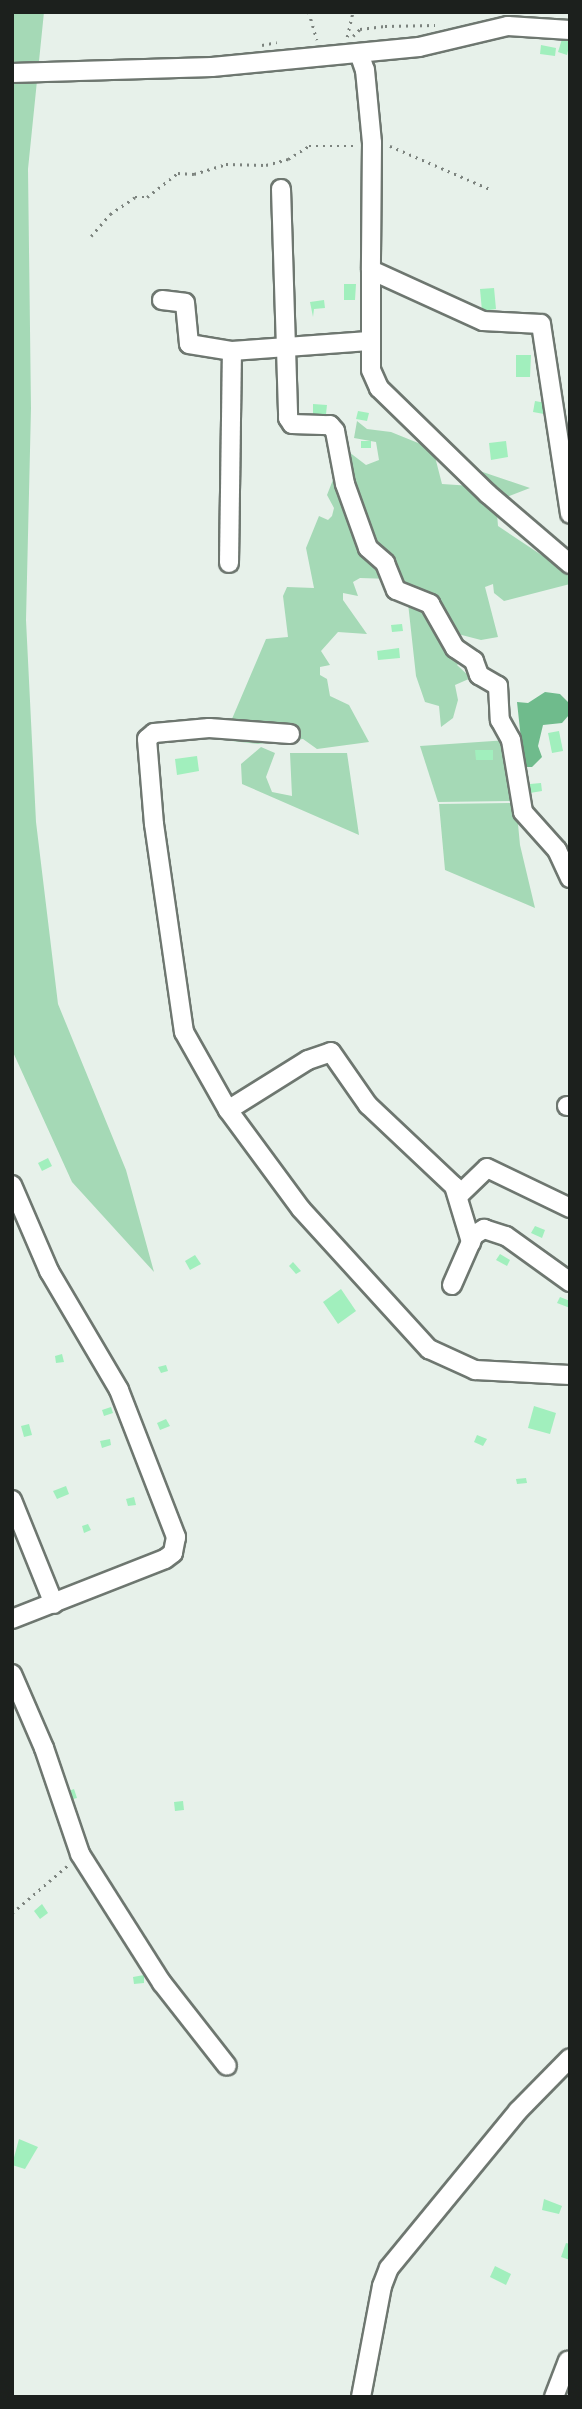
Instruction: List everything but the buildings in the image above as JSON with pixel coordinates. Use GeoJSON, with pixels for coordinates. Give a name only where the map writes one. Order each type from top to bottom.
{"type":"FeatureCollection","features":[{"type":"Feature","properties":{"kind":"street"},"geometry":{"type":"LineString","coordinates":[[12,74],[212,67],[352,48],[419,47],[508,26],[570,30]]}},
{"type":"Feature","properties":{"kind":"street"},"geometry":{"type":"LineString","coordinates":[[352,48],[365,70],[372,143],[369,341],[371,370],[379,388],[479,486],[570,564]]}},
{"type":"Feature","properties":{"kind":"street"},"geometry":{"type":"LineString","coordinates":[[281,189],[283,346],[288,418],[292,424],[330,425],[335,431],[345,484],[368,548],[385,563],[397,590],[430,604],[455,648],[474,662],[480,675],[498,686],[500,720],[511,740],[523,812],[557,850],[570,878]]}},
{"type":"Feature","properties":{"kind":"street"},"geometry":{"type":"LineString","coordinates":[[371,270],[483,321],[541,324],[570,514]]}},
{"type":"Feature","properties":{"kind":"street"},"geometry":{"type":"LineString","coordinates":[[162,300],[185,303],[189,344],[232,351],[369,341]]}},
{"type":"Feature","properties":{"kind":"street"},"geometry":{"type":"LineString","coordinates":[[229,563],[232,351]]}},
{"type":"Feature","properties":{"kind":"street"},"geometry":{"type":"LineString","coordinates":[[290,734],[209,729],[154,733],[147,739],[183,1027],[228,1110],[324,1238],[432,1352],[475,1370],[570,1375]]}},
{"type":"Feature","properties":{"kind":"street"},"geometry":{"type":"LineString","coordinates":[[228,1110],[307,1060],[331,1052],[368,1105],[444,1174],[458,1196],[471,1242]]}},
{"type":"Feature","properties":{"kind":"street"},"geometry":{"type":"LineString","coordinates":[[458,1196],[487,1168],[570,1208]]}},
{"type":"Feature","properties":{"kind":"street"},"geometry":{"type":"LineString","coordinates":[[12,1185],[49,1271],[119,1390],[176,1537],[173,1553],[165,1559],[12,1619]]}},
{"type":"Feature","properties":{"kind":"street"},"geometry":{"type":"LineString","coordinates":[[452,1285],[471,1242],[484,1229],[498,1233],[570,1282]]}},
{"type":"Feature","properties":{"kind":"street"},"geometry":{"type":"LineString","coordinates":[[12,1500],[54,1604]]}},
{"type":"Feature","properties":{"kind":"street"},"geometry":{"type":"LineString","coordinates":[[12,1674],[44,1748],[80,1854],[162,1983],[227,2066]]}},
{"type":"Feature","properties":{"kind":"street"},"geometry":{"type":"LineString","coordinates":[[361,2397],[382,2286],[389,2269],[518,2111],[570,2058]]}},
{"type":"Feature","properties":{"kind":"street"},"geometry":{"type":"LineString","coordinates":[[554,2397],[568,2361]]}},
{"type":"Feature","properties":{"kind":"path"},"geometry":{"type":"LineString","coordinates":[[309,12],[317,43]]}},
{"type":"Feature","properties":{"kind":"path"},"geometry":{"type":"LineString","coordinates":[[352,48],[354,12]]}},
{"type":"Feature","properties":{"kind":"path"},"geometry":{"type":"LineString","coordinates":[[12,1913],[80,1854]]}},
{"type":"Feature","properties":{"kind":"green space"},"geometry":{"type":"Polygon","coordinates":[[[12,12],[44,12],[28,169],[31,408],[26,620],[36,822],[58,1004],[126,1170],[154,1272],[72,1182],[12,1050],[12,12]]]}},
{"type":"Feature","properties":{"kind":"green space"},"geometry":{"type":"Polygon","coordinates":[[[357,421],[367,429],[391,432],[433,449],[442,484],[472,486],[468,467],[530,488],[496,501],[498,526],[570,574],[570,584],[504,601],[494,593],[493,584],[485,587],[498,637],[481,640],[454,633],[464,659],[457,665],[471,678],[455,685],[458,700],[453,718],[441,727],[439,706],[425,702],[416,676],[408,603],[391,579],[360,578],[353,582],[358,596],[343,593],[343,600],[367,634],[338,632],[321,651],[330,665],[320,667],[320,675],[327,679],[330,696],[349,705],[369,742],[317,749],[303,739],[258,744],[223,740],[266,639],[288,637],[283,596],[287,587],[314,588],[306,548],[319,516],[328,520],[332,516],[334,508],[327,495],[345,449],[366,465],[379,460],[376,442],[354,438],[357,421]]]}},
{"type":"Feature","properties":{"kind":"green space"},"geometry":{"type":"Polygon","coordinates":[[[545,692],[560,694],[570,704],[569,715],[562,723],[543,725],[538,746],[542,757],[532,767],[524,767],[517,702],[528,703],[545,692]]]}},
{"type":"Feature","properties":{"kind":"green space"},"geometry":{"type":"Polygon","coordinates":[[[508,740],[515,801],[438,802],[420,746],[508,740]]]}},
{"type":"Feature","properties":{"kind":"green space"},"geometry":{"type":"Polygon","coordinates":[[[261,747],[275,753],[266,777],[272,792],[292,796],[290,753],[347,753],[359,835],[242,784],[241,764],[261,747]]]}},
{"type":"Feature","properties":{"kind":"green space"},"geometry":{"type":"Polygon","coordinates":[[[516,803],[520,845],[535,908],[445,870],[439,804],[516,803]]]}}]}
